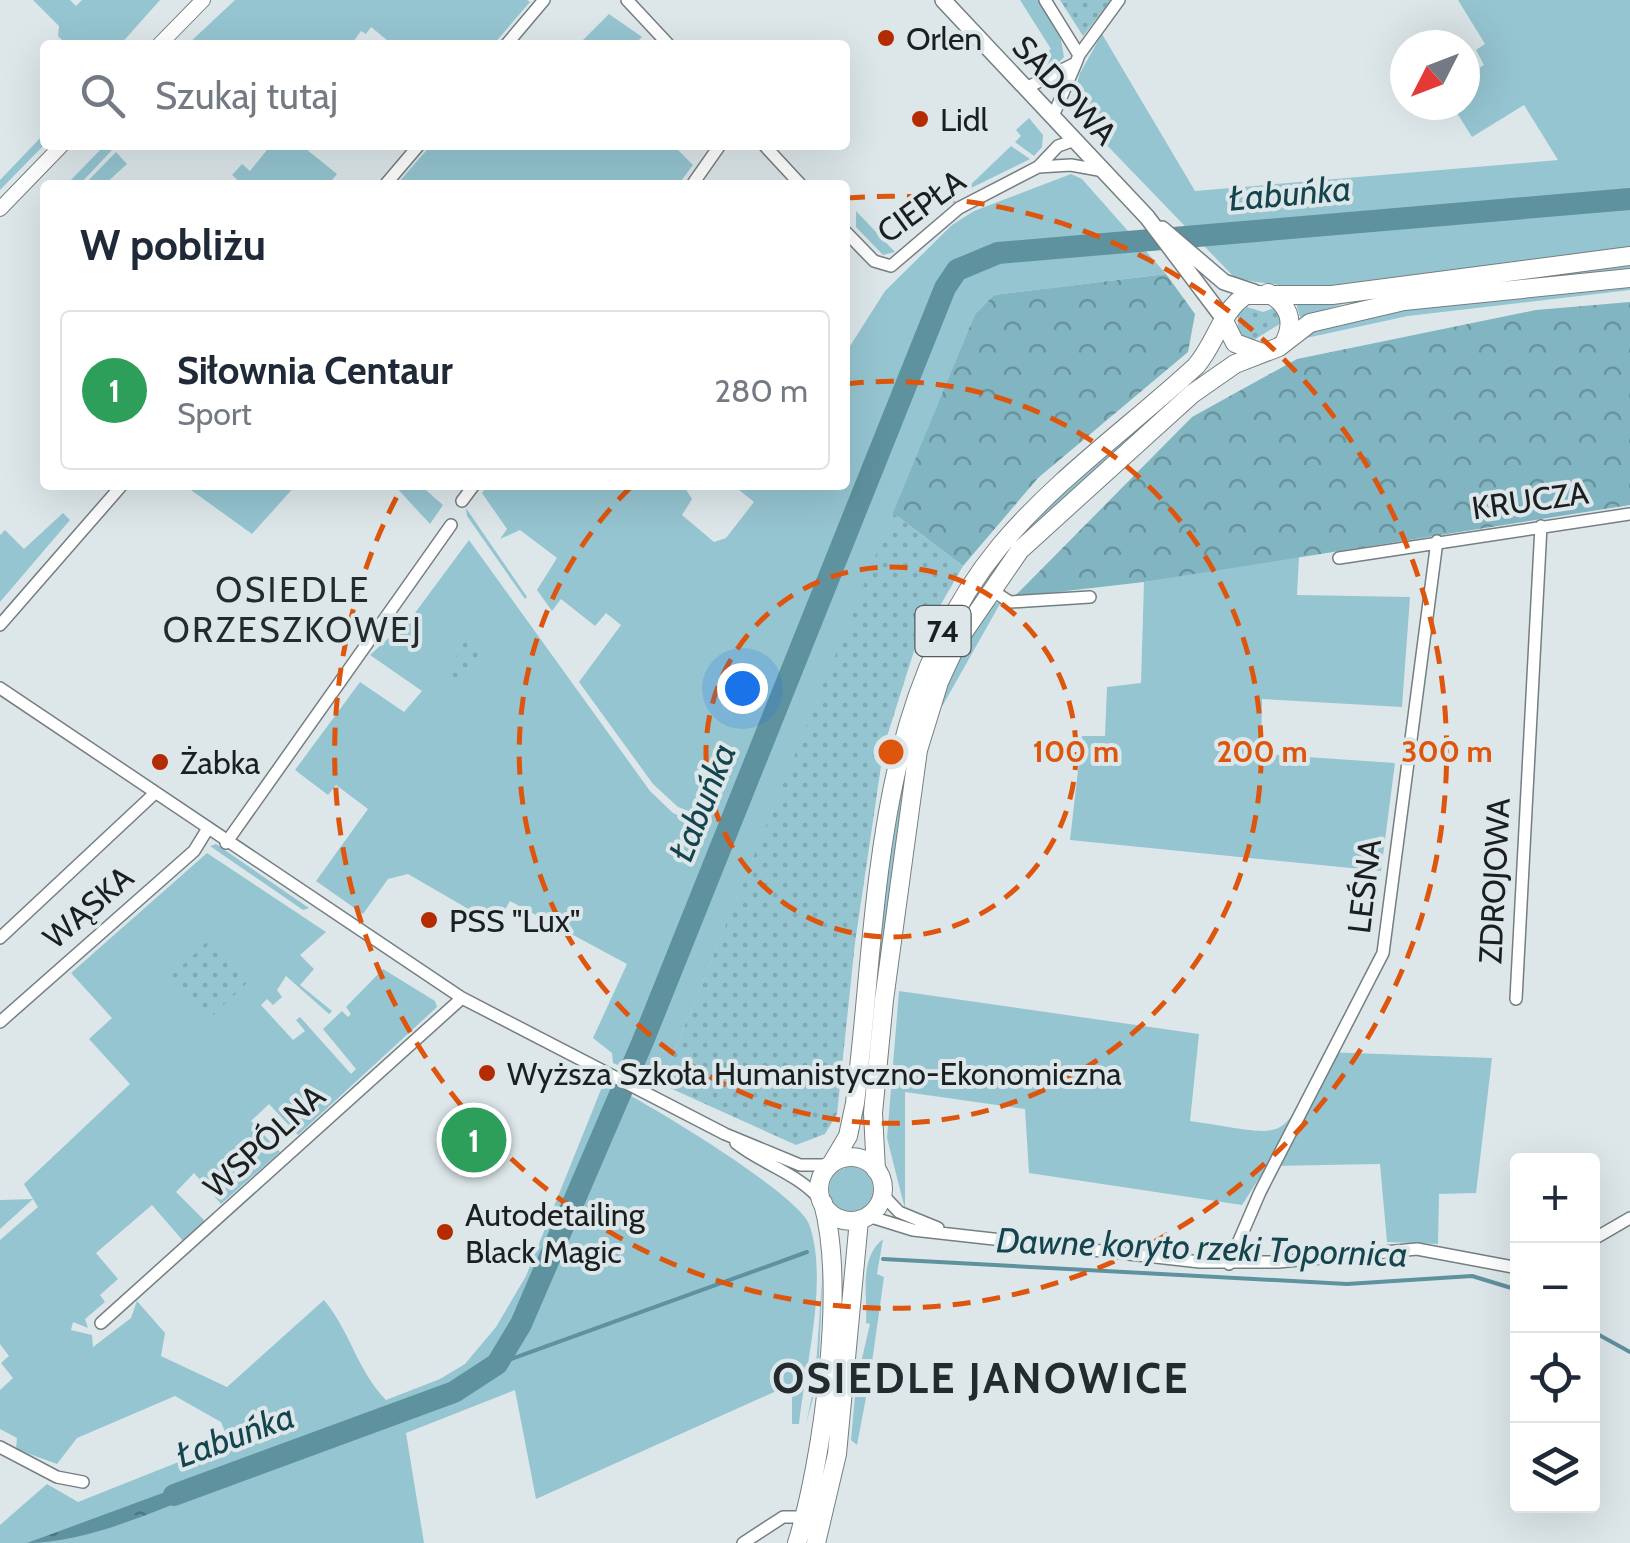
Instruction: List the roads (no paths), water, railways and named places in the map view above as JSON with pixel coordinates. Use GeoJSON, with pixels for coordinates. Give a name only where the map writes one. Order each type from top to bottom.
{"type":"FeatureCollection","features":[{"type":"Feature","properties":{"kind":"main road","name":"SADOWA"},"geometry":{"type":"LineString","coordinates":[[943,0],[1148,217],[1228,285],[1260,292]]}},
{"type":"Feature","properties":{"kind":"main road","name":"SADOWA"},"geometry":{"type":"LineString","coordinates":[[1148,217],[1178,260],[1213,298],[1224,320]]}},
{"type":"Feature","properties":{"kind":"main road"},"geometry":{"type":"LineString","coordinates":[[1260,292],[1332,295],[1630,256]]}},
{"type":"Feature","properties":{"kind":"main road","name":"74"},"geometry":{"type":"LineString","coordinates":[[797,1543],[814,1518],[838,1442],[863,1218],[882,1194],[876,1170],[874,1112],[913,774],[939,682],[990,589],[1049,519],[1166,416],[1235,364],[1266,353],[1310,323],[1354,310],[1630,278]]}},
{"type":"Feature","properties":{"kind":"main road"},"geometry":{"type":"LineString","coordinates":[[1260,292],[1282,303],[1289,316],[1285,342]]}},
{"type":"Feature","properties":{"kind":"main road","name":"74"},"geometry":{"type":"LineString","coordinates":[[816,1543],[814,1518],[832,1282],[832,1244],[820,1182],[848,1136],[855,1104],[895,776],[914,702],[932,653],[967,590],[1011,533],[1196,366],[1215,344],[1233,305],[1260,292]]}},
{"type":"Feature","properties":{"kind":"main road"},"geometry":{"type":"LineString","coordinates":[[1224,320],[1235,343],[1249,352],[1266,353]]}},
{"type":"Feature","properties":{"kind":"main road"},"geometry":{"type":"LineString","coordinates":[[831,1164],[859,1158],[876,1170]]}},
{"type":"Feature","properties":{"kind":"main road"},"geometry":{"type":"LineString","coordinates":[[822,1202],[834,1216],[863,1218]]}},
{"type":"Feature","properties":{"kind":"street"},"geometry":{"type":"LineString","coordinates":[[164,40],[203,0]]}},
{"type":"Feature","properties":{"kind":"street"},"geometry":{"type":"LineString","coordinates":[[510,40],[544,0]]}},
{"type":"Feature","properties":{"kind":"street"},"geometry":{"type":"LineString","coordinates":[[626,0],[664,40]]}},
{"type":"Feature","properties":{"kind":"street"},"geometry":{"type":"LineString","coordinates":[[1045,0],[1077,59]]}},
{"type":"Feature","properties":{"kind":"street"},"geometry":{"type":"LineString","coordinates":[[1053,116],[1077,59],[1119,0]]}},
{"type":"Feature","properties":{"kind":"street"},"geometry":{"type":"LineString","coordinates":[[1026,88],[1077,59]]}},
{"type":"Feature","properties":{"kind":"street"},"geometry":{"type":"LineString","coordinates":[[1055,164],[1068,154],[1075,140]]}},
{"type":"Feature","properties":{"kind":"street","name":"CIEPŁA"},"geometry":{"type":"LineString","coordinates":[[850,236],[878,264],[894,265],[960,208],[1038,167],[1066,141],[1075,140]]}},
{"type":"Feature","properties":{"kind":"street"},"geometry":{"type":"LineString","coordinates":[[0,209],[57,150]]}},
{"type":"Feature","properties":{"kind":"street"},"geometry":{"type":"LineString","coordinates":[[389,180],[415,150]]}},
{"type":"Feature","properties":{"kind":"street"},"geometry":{"type":"LineString","coordinates":[[696,180],[716,150]]}},
{"type":"Feature","properties":{"kind":"street"},"geometry":{"type":"LineString","coordinates":[[769,150],[796,180]]}},
{"type":"Feature","properties":{"kind":"street","name":"CIEPŁA"},"geometry":{"type":"LineString","coordinates":[[1038,167],[1055,164],[1104,171]]}},
{"type":"Feature","properties":{"kind":"street"},"geometry":{"type":"LineString","coordinates":[[0,625],[118,490]]}},
{"type":"Feature","properties":{"kind":"street"},"geometry":{"type":"LineString","coordinates":[[462,501],[470,490]]}},
{"type":"Feature","properties":{"kind":"street","name":"KRUCZA"},"geometry":{"type":"LineString","coordinates":[[1339,558],[1437,540],[1630,514]]}},
{"type":"Feature","properties":{"kind":"street"},"geometry":{"type":"LineString","coordinates":[[226,843],[451,524]]}},
{"type":"Feature","properties":{"kind":"street","name":"ZDROJOWA"},"geometry":{"type":"LineString","coordinates":[[1516,999],[1541,526]]}},
{"type":"Feature","properties":{"kind":"street","name":"LEŚNA"},"geometry":{"type":"LineString","coordinates":[[1229,1264],[1260,1192],[1383,953],[1437,540]]}},
{"type":"Feature","properties":{"kind":"street"},"geometry":{"type":"LineString","coordinates":[[990,589],[1010,602],[1090,597]]}},
{"type":"Feature","properties":{"kind":"street"},"geometry":{"type":"LineString","coordinates":[[0,688],[462,998],[725,1134],[800,1165],[831,1164]]}},
{"type":"Feature","properties":{"kind":"street"},"geometry":{"type":"LineString","coordinates":[[0,938],[154,794]]}},
{"type":"Feature","properties":{"kind":"street","name":"WĄSKA"},"geometry":{"type":"LineString","coordinates":[[0,1022],[194,852],[207,830]]}},
{"type":"Feature","properties":{"kind":"street","name":"WSPÓLNA"},"geometry":{"type":"LineString","coordinates":[[101,1323],[462,998]]}},
{"type":"Feature","properties":{"kind":"street"},"geometry":{"type":"LineString","coordinates":[[725,1134],[758,1161],[807,1186],[822,1202]]}},
{"type":"Feature","properties":{"kind":"street"},"geometry":{"type":"LineString","coordinates":[[882,1194],[904,1215],[956,1234]]}},
{"type":"Feature","properties":{"kind":"street"},"geometry":{"type":"LineString","coordinates":[[863,1218],[912,1230],[1229,1264],[1426,1249],[1510,1266]]}},
{"type":"Feature","properties":{"kind":"street"},"geometry":{"type":"LineString","coordinates":[[1600,1235],[1630,1218]]}},
{"type":"Feature","properties":{"kind":"street"},"geometry":{"type":"LineString","coordinates":[[0,1447],[57,1477],[83,1482]]}},
{"type":"Feature","properties":{"kind":"street"},"geometry":{"type":"LineString","coordinates":[[743,1543],[783,1517],[814,1518]]}},
{"type":"Feature","properties":{"kind":"water"},"geometry":{"type":"Polygon","coordinates":[[[198,1480],[203,1492],[139,1518],[71,1538],[27,1543],[198,1480]]]}},
{"type":"Feature","properties":{"kind":"waterway","name":"Łabuńka"},"geometry":{"type":"LineString","coordinates":[[174,1495],[454,1392],[497,1364],[521,1324],[643,1041],[945,288],[957,270],[998,253],[1630,199]]}},
{"type":"Feature","properties":{"kind":"waterway","name":"Dawne koryto rzeki Topornica"},"geometry":{"type":"LineString","coordinates":[[497,1364],[807,1252]]}},
{"type":"Feature","properties":{"kind":"waterway","name":"Dawne koryto rzeki Topornica"},"geometry":{"type":"LineString","coordinates":[[883,1259],[1347,1284],[1472,1276],[1510,1288]]}},
{"type":"Feature","properties":{"kind":"waterway","name":"Dawne koryto rzeki Topornica"},"geometry":{"type":"LineString","coordinates":[[1596,1333],[1630,1352]]}},
{"type":"Feature","properties":{"kind":"place","name":"Orlen"},"geometry":{"type":"Point","coordinates":[886,38]}},
{"type":"Feature","properties":{"kind":"place","name":"Lidl"},"geometry":{"type":"Point","coordinates":[920,119]}},
{"type":"Feature","properties":{"kind":"place","name":"Żabka"},"geometry":{"type":"Point","coordinates":[160,762]}},
{"type":"Feature","properties":{"kind":"place","name":"PSS \"Lux\""},"geometry":{"type":"Point","coordinates":[429,920]}},
{"type":"Feature","properties":{"kind":"place","name":"Wyższa Szkoła Humanistyczno-Ekonomiczna"},"geometry":{"type":"Point","coordinates":[487,1073]}},
{"type":"Feature","properties":{"kind":"place","name":"Siłownia Centaur"},"geometry":{"type":"Point","coordinates":[474,1140]}},
{"type":"Feature","properties":{"kind":"place","name":"Autodetailing Black Magic"},"geometry":{"type":"Point","coordinates":[445,1232]}},
{"type":"Feature","properties":{"kind":"district","name":"OSIEDLE ORZESZKOWEJ"},"geometry":{"type":"Point","coordinates":[293,609]}},
{"type":"Feature","properties":{"kind":"district","name":"OSIEDLE JANOWICE"},"geometry":{"type":"Point","coordinates":[981,1378]}}]}
